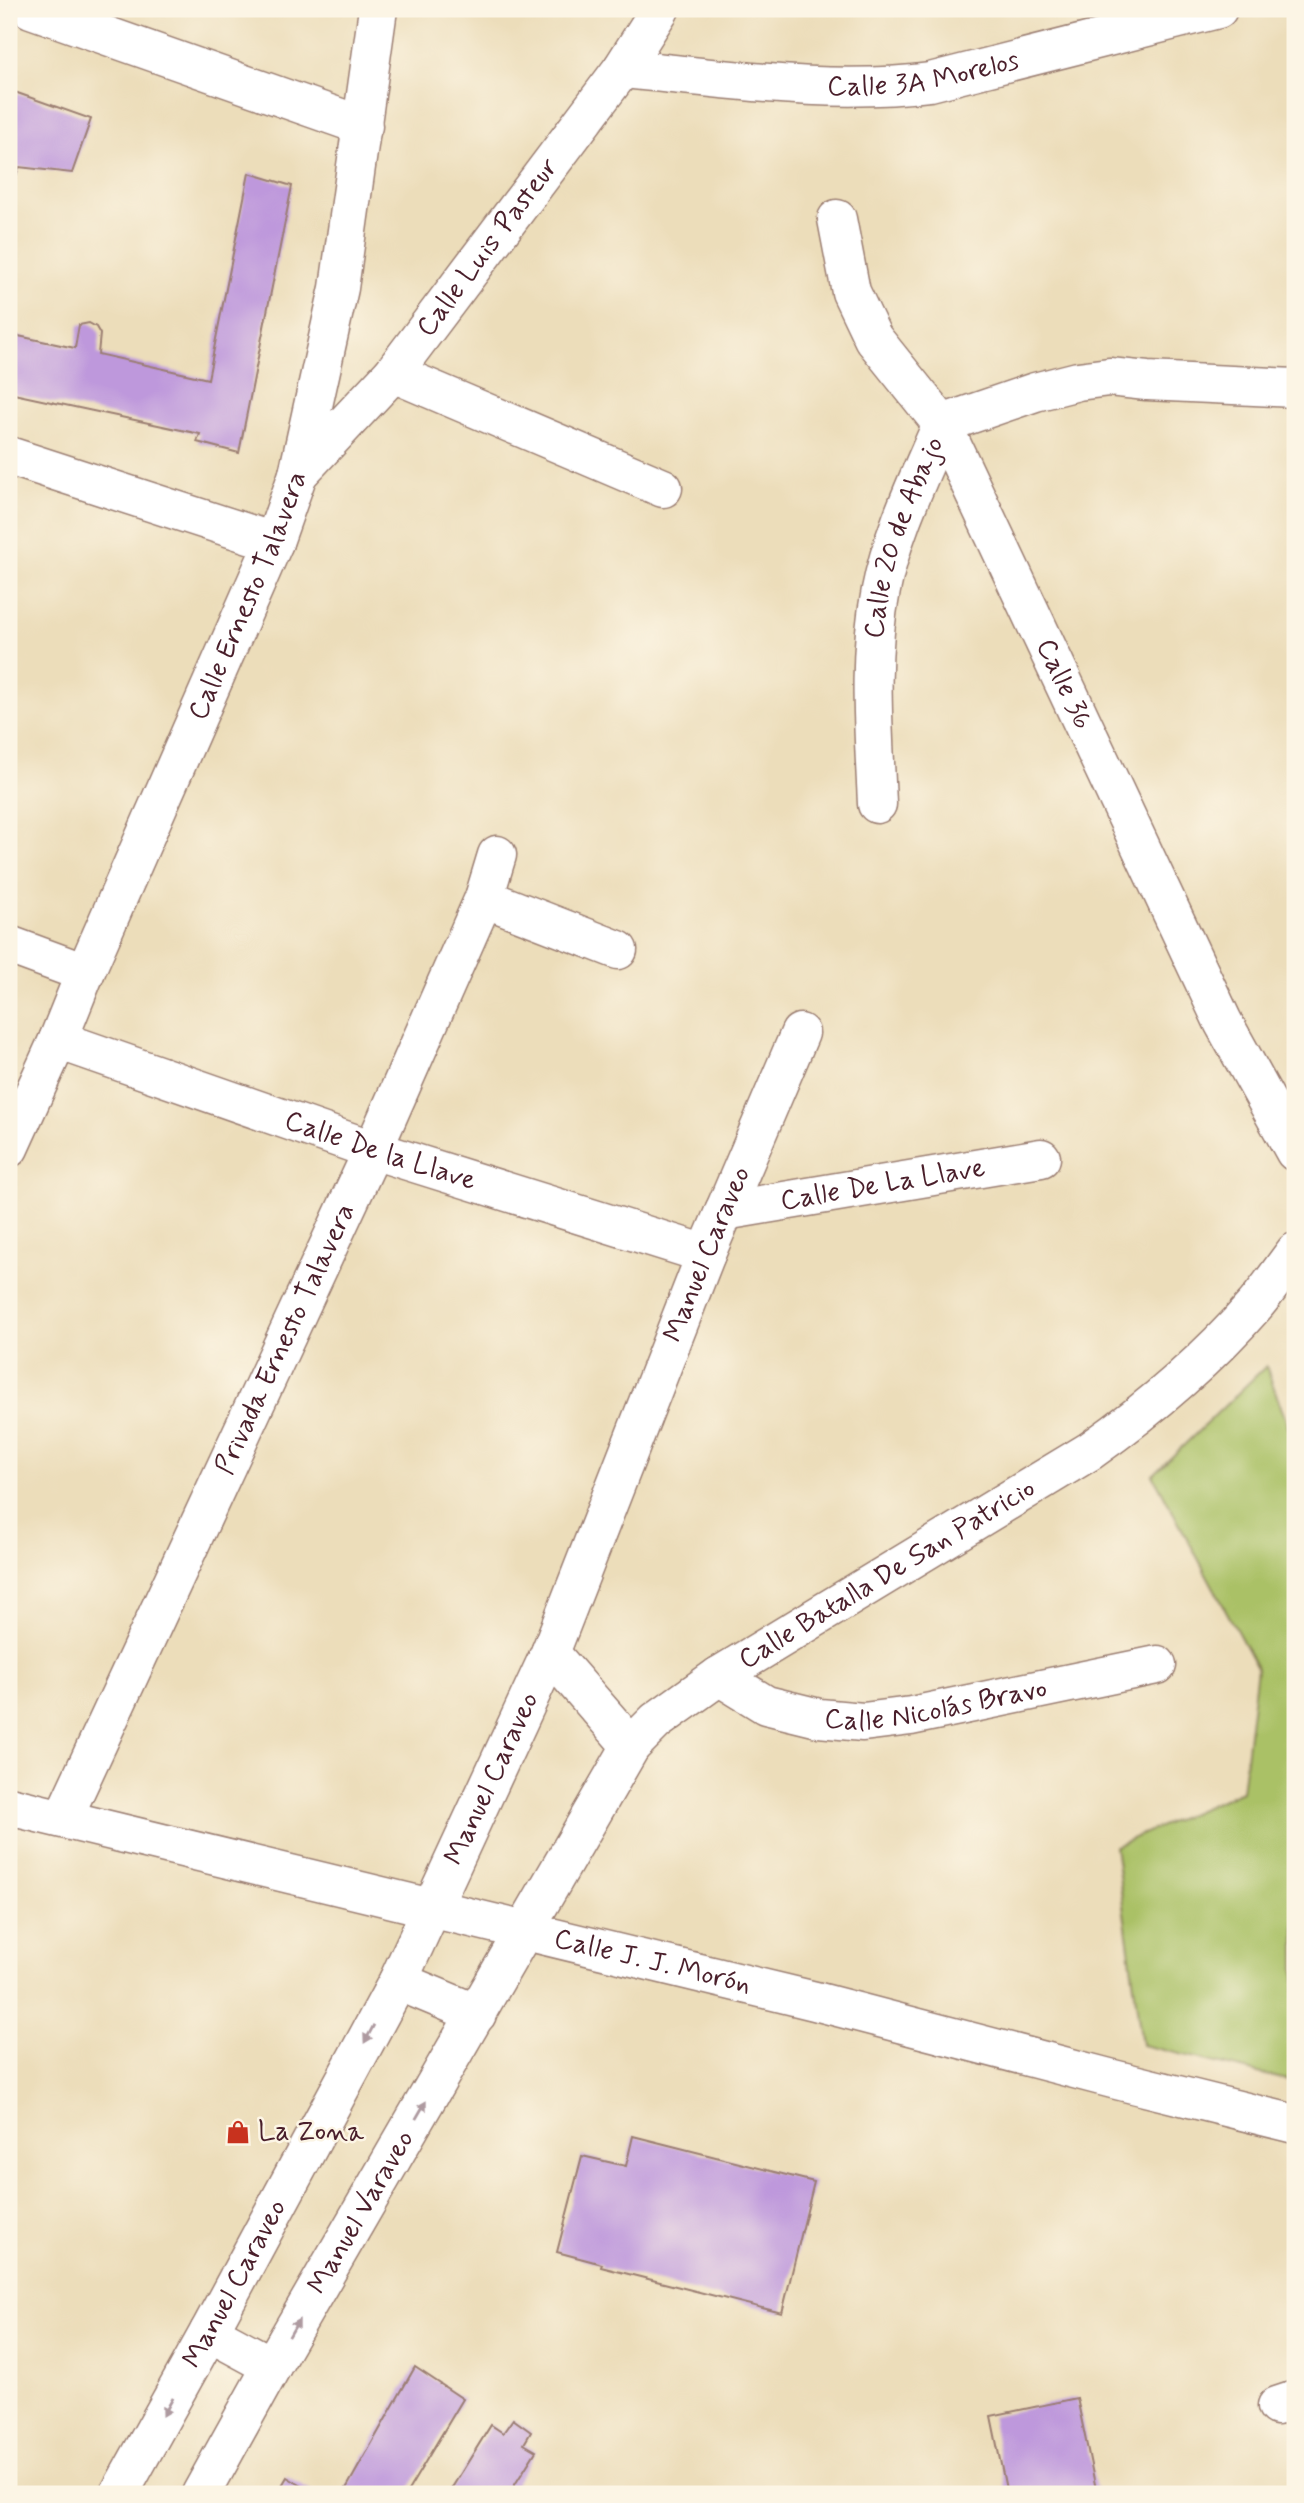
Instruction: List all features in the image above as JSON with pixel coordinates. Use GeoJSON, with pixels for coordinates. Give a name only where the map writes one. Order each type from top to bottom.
{"type":"FeatureCollection","features":[{"type":"Feature","properties":{"kind":"street"},"geometry":{"type":"LineString","coordinates":[[32,9],[363,126]]}},
{"type":"Feature","properties":{"kind":"street","name":"Calle Ernesto Talavera"},"geometry":{"type":"LineString","coordinates":[[9,1148],[274,542],[299,474],[339,288],[378,9]]}},
{"type":"Feature","properties":{"kind":"street","name":"Calle Luis Pasteur"},"geometry":{"type":"LineString","coordinates":[[299,474],[393,373],[622,69],[660,9]]}},
{"type":"Feature","properties":{"kind":"street","name":"Calle 3A Morelos"},"geometry":{"type":"LineString","coordinates":[[622,69],[834,88],[884,88],[930,82],[1218,9]]}},
{"type":"Feature","properties":{"kind":"street","name":"Calle 36"},"geometry":{"type":"LineString","coordinates":[[837,219],[851,292],[873,338],[942,425],[1223,1021],[1295,1152]]}},
{"type":"Feature","properties":{"kind":"street"},"geometry":{"type":"LineString","coordinates":[[393,373],[663,488]]}},
{"type":"Feature","properties":{"kind":"street","name":"Calle 20 de Abajo"},"geometry":{"type":"LineString","coordinates":[[877,804],[873,666],[881,591],[890,556],[911,498],[942,425],[1035,392],[1078,381],[1110,377],[1295,388]]}},
{"type":"Feature","properties":{"kind":"street"},"geometry":{"type":"LineString","coordinates":[[9,456],[274,542]]}},
{"type":"Feature","properties":{"kind":"street","name":"Privada Ernesto Talavera"},"geometry":{"type":"LineString","coordinates":[[63,1818],[373,1150],[484,898],[497,855]]}},
{"type":"Feature","properties":{"kind":"street"},"geometry":{"type":"LineString","coordinates":[[484,898],[618,950]]}},
{"type":"Feature","properties":{"kind":"street"},"geometry":{"type":"LineString","coordinates":[[9,945],[85,973]]}},
{"type":"Feature","properties":{"kind":"street","name":"Manuel Caraveo"},"geometry":{"type":"LineString","coordinates":[[119,2494],[398,1981],[550,1653],[706,1254],[800,1033]]}},
{"type":"Feature","properties":{"kind":"street","name":"Calle De la Llave"},"geometry":{"type":"LineString","coordinates":[[58,1040],[373,1150],[706,1254]]}},
{"type":"Feature","properties":{"kind":"street","name":"Calle De La Llave"},"geometry":{"type":"LineString","coordinates":[[724,1211],[1041,1158]]}},
{"type":"Feature","properties":{"kind":"street","name":"Calle Batalla De San Patricio"},"geometry":{"type":"LineString","coordinates":[[523,1931],[631,1746],[656,1721],[719,1676],[1090,1451],[1141,1415],[1195,1367],[1256,1303],[1295,1252]]}},
{"type":"Feature","properties":{"kind":"street"},"geometry":{"type":"LineString","coordinates":[[550,1653],[631,1746]]}},
{"type":"Feature","properties":{"kind":"street","name":"Calle Nicolás Bravo"},"geometry":{"type":"LineString","coordinates":[[719,1676],[766,1705],[819,1718],[863,1721],[911,1716],[1157,1665]]}},
{"type":"Feature","properties":{"kind":"street","name":"Calle J. J. Morón"},"geometry":{"type":"LineString","coordinates":[[9,1806],[815,2001],[1295,2124]]}},
{"type":"Feature","properties":{"kind":"street","name":"Manuel Varaveo"},"geometry":{"type":"LineString","coordinates":[[201,2494],[523,1931]]}},
{"type":"Feature","properties":{"kind":"street"},"geometry":{"type":"LineString","coordinates":[[398,1981],[477,2014]]}},
{"type":"Feature","properties":{"kind":"street"},"geometry":{"type":"LineString","coordinates":[[209,2332],[272,2366]]}},
{"type":"Feature","properties":{"kind":"green space"},"geometry":{"type":"Polygon","coordinates":[[[1266,1366],[1295,1445],[1295,2082],[1142,2045],[1115,1846],[1242,1791],[1257,1668],[1153,1475],[1266,1366]]]}},
{"type":"Feature","properties":{"kind":"building"},"geometry":{"type":"Polygon","coordinates":[[[9,90],[91,119],[72,173],[19,167],[9,197],[9,90]]]}},
{"type":"Feature","properties":{"kind":"building"},"geometry":{"type":"Polygon","coordinates":[[[249,173],[292,186],[239,453],[197,442],[200,434],[9,393],[9,334],[75,348],[79,325],[89,323],[96,327],[100,334],[98,354],[208,379],[249,173]]]}},
{"type":"Feature","properties":{"kind":"building"},"geometry":{"type":"Polygon","coordinates":[[[633,2136],[814,2182],[782,2313],[601,2267],[602,2264],[557,2252],[582,2156],[626,2166],[633,2136]]]}},
{"type":"Feature","properties":{"kind":"building"},"geometry":{"type":"Polygon","coordinates":[[[415,2367],[463,2399],[406,2494],[343,2494],[415,2367]]]}},
{"type":"Feature","properties":{"kind":"building"},"geometry":{"type":"Polygon","coordinates":[[[1077,2398],[1097,2494],[1007,2494],[991,2416],[1077,2398]]]}},
{"type":"Feature","properties":{"kind":"building"},"geometry":{"type":"Polygon","coordinates":[[[513,2419],[531,2432],[524,2444],[536,2451],[509,2494],[448,2494],[491,2425],[503,2433],[513,2419]]]}},
{"type":"Feature","properties":{"kind":"building"},"geometry":{"type":"Polygon","coordinates":[[[287,2477],[315,2494],[277,2494],[287,2477]]]}},
{"type":"Feature","properties":{"kind":"place","name":"La Zona"},"geometry":{"type":"Point","coordinates":[238,2132]}}]}
